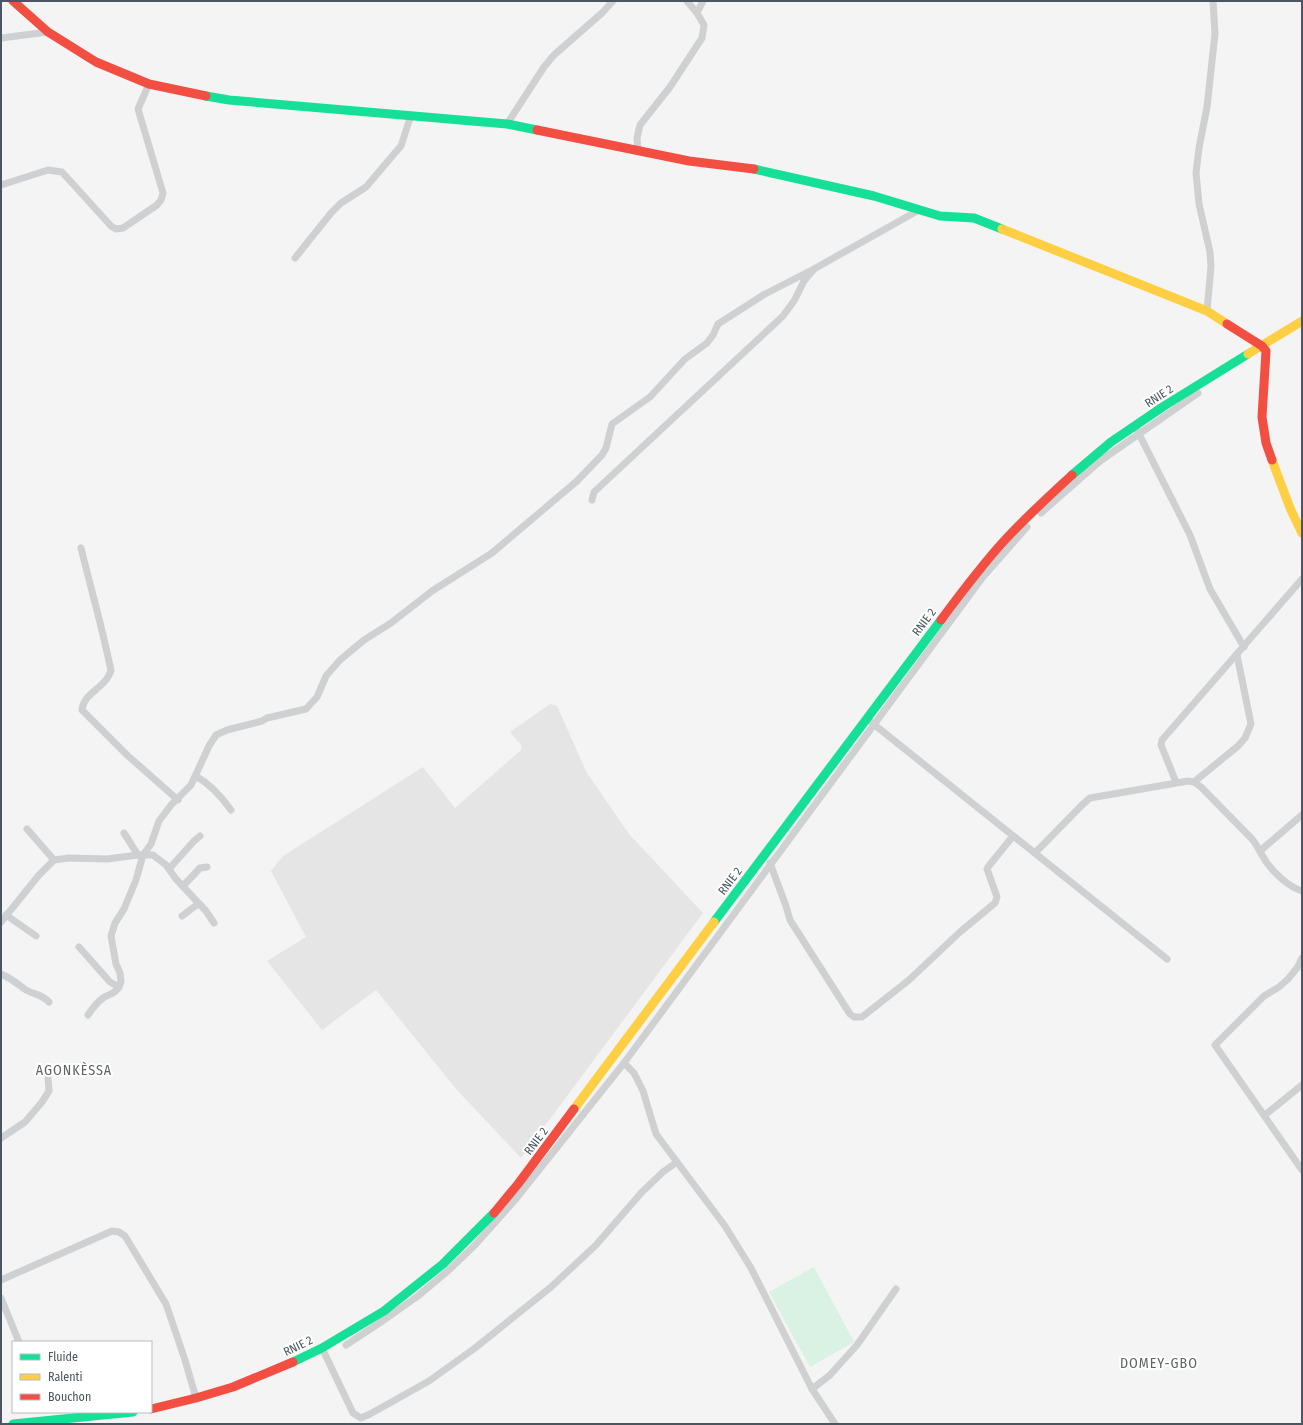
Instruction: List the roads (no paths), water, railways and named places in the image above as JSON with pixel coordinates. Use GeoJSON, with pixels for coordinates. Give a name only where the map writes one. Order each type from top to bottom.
{"type":"FeatureCollection","features":[{"type":"Feature","properties":{"kind":"main road"},"geometry":{"type":"LineString","coordinates":[[13,1],[48,32],[96,62],[149,84],[164,88],[229,100],[506,124],[689,161],[750,168],[874,196],[940,216],[974,218],[1206,311],[1264,348],[1262,417],[1266,443],[1290,508],[1302,533]]}},
{"type":"Feature","properties":{"kind":"main road","name":"RNIE 2"},"geometry":{"type":"LineString","coordinates":[[152,1409],[233,1387],[271,1372],[322,1348],[384,1311],[443,1264],[488,1219],[518,1184],[866,718],[969,582],[1004,541],[1035,508],[1111,442],[1137,430],[1164,406],[1264,348],[1302,321]]}},
{"type":"Feature","properties":{"kind":"main road"},"geometry":{"type":"LineString","coordinates":[[13,1424],[44,1417],[115,1413]]}},
{"type":"Feature","properties":{"kind":"street"},"geometry":{"type":"LineString","coordinates":[[506,124],[544,67],[554,55],[602,13],[613,1]]}},
{"type":"Feature","properties":{"kind":"street"},"geometry":{"type":"LineString","coordinates":[[638,150],[637,138],[640,125],[670,87],[702,38],[704,25],[697,13],[687,1]]}},
{"type":"Feature","properties":{"kind":"street"},"geometry":{"type":"LineString","coordinates":[[697,13],[703,1]]}},
{"type":"Feature","properties":{"kind":"street"},"geometry":{"type":"LineString","coordinates":[[1206,311],[1211,266],[1210,252],[1199,204],[1196,173],[1207,107],[1215,34],[1213,1]]}},
{"type":"Feature","properties":{"kind":"street"},"geometry":{"type":"LineString","coordinates":[[1,38],[48,32]]}},
{"type":"Feature","properties":{"kind":"street"},"geometry":{"type":"LineString","coordinates":[[1,185],[48,170],[62,172],[111,226],[116,229],[123,228],[157,205],[161,200],[163,193],[138,109],[149,84]]}},
{"type":"Feature","properties":{"kind":"street"},"geometry":{"type":"LineString","coordinates":[[295,258],[331,213],[341,203],[366,187],[401,146],[411,115]]}},
{"type":"Feature","properties":{"kind":"street"},"geometry":{"type":"LineString","coordinates":[[88,1015],[104,998],[117,991],[121,982],[111,936],[136,880],[140,855],[151,844],[159,821],[191,785],[209,746],[216,735],[227,730],[262,721],[267,718],[306,709],[317,697],[326,676],[340,660],[364,640],[390,623],[432,591],[492,553],[577,481],[602,455],[606,448],[612,424],[650,397],[685,359],[707,344],[718,324],[765,294],[814,269],[918,210]]}},
{"type":"Feature","properties":{"kind":"street"},"geometry":{"type":"LineString","coordinates":[[592,500],[594,492],[782,316],[794,301],[804,281],[814,269]]}},
{"type":"Feature","properties":{"kind":"street"},"geometry":{"type":"LineString","coordinates":[[1264,348],[1302,328]]}},
{"type":"Feature","properties":{"kind":"street"},"geometry":{"type":"LineString","coordinates":[[346,1345],[418,1296],[463,1257],[515,1200],[624,1063],[983,577],[1042,511],[1137,430],[1190,535],[1210,589],[1244,647]]}},
{"type":"Feature","properties":{"kind":"street"},"geometry":{"type":"LineString","coordinates":[[81,548],[89,584],[98,612],[111,671],[106,681],[92,693],[83,704],[82,710],[127,755],[178,800]]}},
{"type":"Feature","properties":{"kind":"street"},"geometry":{"type":"LineString","coordinates":[[1176,782],[1161,745],[1162,740],[1302,579]]}},
{"type":"Feature","properties":{"kind":"street"},"geometry":{"type":"LineString","coordinates":[[1194,782],[1238,746],[1245,738],[1251,724],[1237,655]]}},
{"type":"Feature","properties":{"kind":"street"},"geometry":{"type":"LineString","coordinates":[[866,718],[1166,959]]}},
{"type":"Feature","properties":{"kind":"street"},"geometry":{"type":"LineString","coordinates":[[196,776],[217,792],[232,810]]}},
{"type":"Feature","properties":{"kind":"street"},"geometry":{"type":"LineString","coordinates":[[1035,853],[1090,798],[1188,781],[1194,782],[1201,787],[1252,838],[1267,863],[1280,877],[1302,891]]}},
{"type":"Feature","properties":{"kind":"street"},"geometry":{"type":"LineString","coordinates":[[1260,852],[1302,815]]}},
{"type":"Feature","properties":{"kind":"street"},"geometry":{"type":"LineString","coordinates":[[27,830],[54,860]]}},
{"type":"Feature","properties":{"kind":"street"},"geometry":{"type":"LineString","coordinates":[[124,833],[140,855]]}},
{"type":"Feature","properties":{"kind":"street"},"geometry":{"type":"LineString","coordinates":[[169,869],[200,836]]}},
{"type":"Feature","properties":{"kind":"street"},"geometry":{"type":"LineString","coordinates":[[766,853],[790,920],[850,1014],[857,1018],[862,1017],[909,980],[960,932],[995,903],[997,897],[987,869],[1013,836]]}},
{"type":"Feature","properties":{"kind":"street"},"geometry":{"type":"LineString","coordinates":[[1,922],[54,860],[69,858],[107,859],[153,855],[166,865],[176,879],[206,911],[214,923]]}},
{"type":"Feature","properties":{"kind":"street"},"geometry":{"type":"LineString","coordinates":[[183,886],[200,868],[207,867]]}},
{"type":"Feature","properties":{"kind":"street"},"geometry":{"type":"LineString","coordinates":[[182,916],[198,904]]}},
{"type":"Feature","properties":{"kind":"street"},"geometry":{"type":"LineString","coordinates":[[6,915],[36,936]]}},
{"type":"Feature","properties":{"kind":"street"},"geometry":{"type":"LineString","coordinates":[[79,947],[110,982],[119,987]]}},
{"type":"Feature","properties":{"kind":"street"},"geometry":{"type":"LineString","coordinates":[[1302,958],[1297,968],[1288,979],[1280,987],[1264,996],[1215,1045],[1302,1170]]}},
{"type":"Feature","properties":{"kind":"street"},"geometry":{"type":"LineString","coordinates":[[1,974],[12,978],[27,990],[43,996],[49,1002]]}},
{"type":"Feature","properties":{"kind":"street"},"geometry":{"type":"LineString","coordinates":[[624,1063],[634,1073],[644,1091],[656,1134],[725,1226],[751,1268],[812,1389],[835,1424]]}},
{"type":"Feature","properties":{"kind":"street"},"geometry":{"type":"LineString","coordinates":[[1,1138],[25,1122],[42,1102],[50,1091],[48,1078]]}},
{"type":"Feature","properties":{"kind":"street"},"geometry":{"type":"LineString","coordinates":[[1265,1115],[1302,1085]]}},
{"type":"Feature","properties":{"kind":"street"},"geometry":{"type":"LineString","coordinates":[[322,1348],[353,1413],[361,1418],[370,1414],[430,1381],[475,1348],[551,1287],[596,1245],[642,1192],[663,1172],[677,1162]]}},
{"type":"Feature","properties":{"kind":"street"},"geometry":{"type":"LineString","coordinates":[[1,1280],[112,1231],[119,1232],[125,1236],[166,1304],[196,1398]]}},
{"type":"Feature","properties":{"kind":"street"},"geometry":{"type":"LineString","coordinates":[[812,1389],[830,1375],[857,1345],[896,1289]]}},
{"type":"Feature","properties":{"kind":"street"},"geometry":{"type":"LineString","coordinates":[[1,1298],[19,1341]]}},
{"type":"Feature","properties":{"kind":"district","name":"AGONKÈSSA"},"geometry":{"type":"Point","coordinates":[74,1070]}},
{"type":"Feature","properties":{"kind":"district","name":"DOMEY-GBO"},"geometry":{"type":"Point","coordinates":[1159,1363]}}]}
